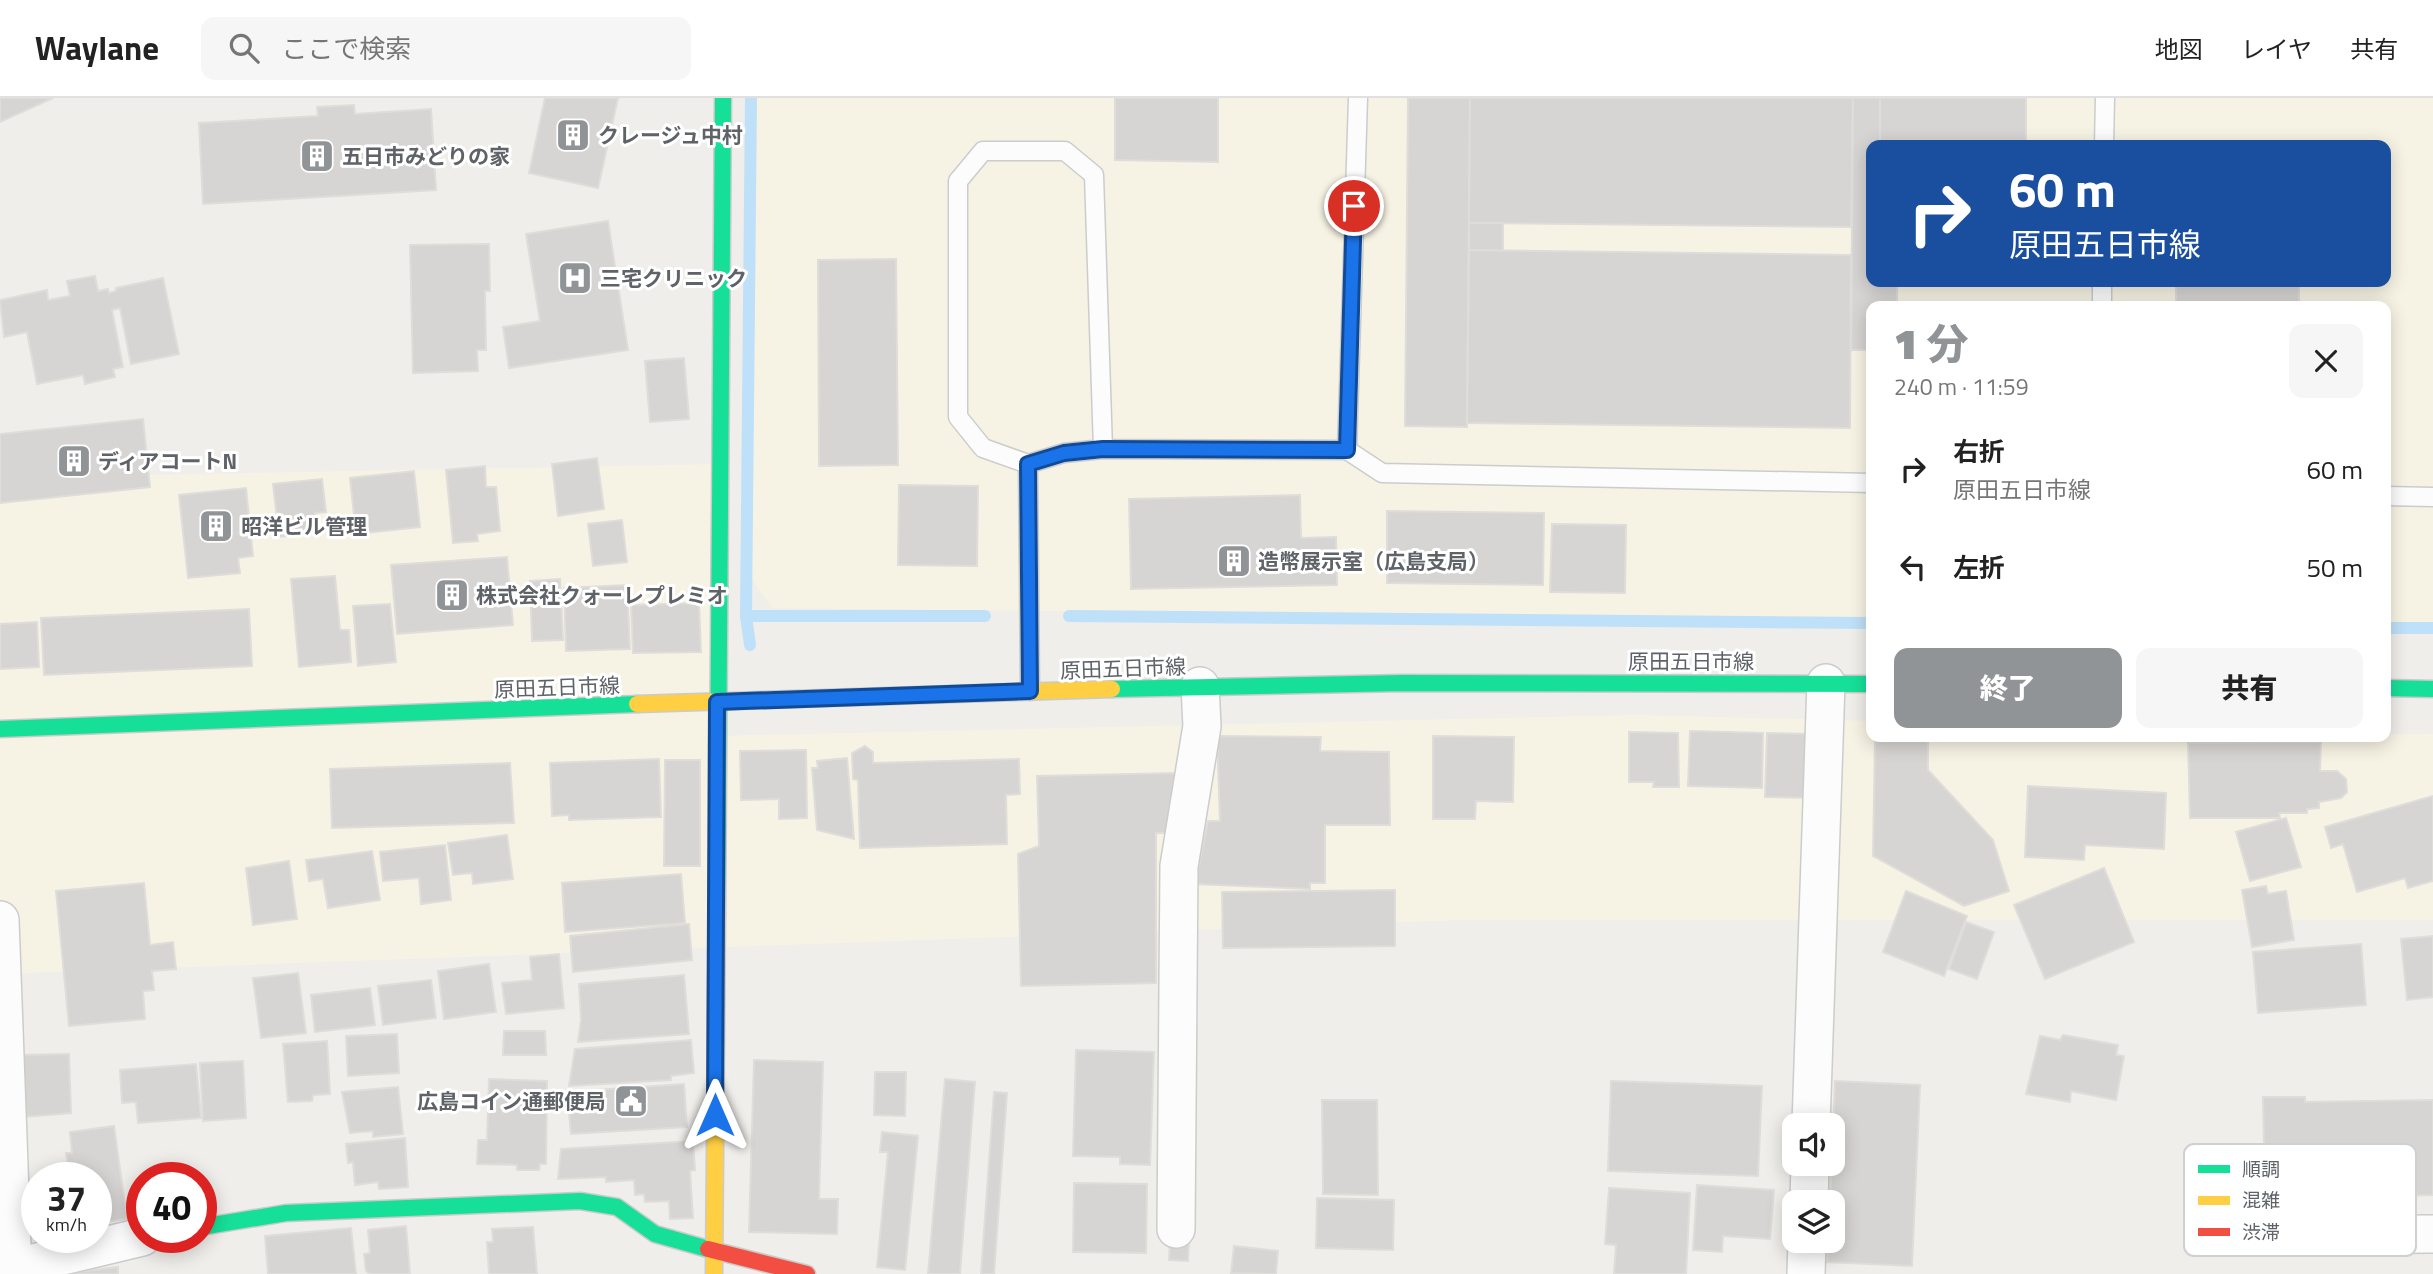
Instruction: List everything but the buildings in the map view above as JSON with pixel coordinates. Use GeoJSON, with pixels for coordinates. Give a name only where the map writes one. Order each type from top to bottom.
{"type":"FeatureCollection","features":[{"type":"Feature","properties":{"kind":"main road"},"geometry":{"type":"LineString","coordinates":[[713,1274],[723,98]]}},
{"type":"Feature","properties":{"kind":"main road","name":"原田五日市線"},"geometry":{"type":"LineString","coordinates":[[0,729],[1200,686],[1527,681],[1866,684]]}},
{"type":"Feature","properties":{"kind":"main road"},"geometry":{"type":"LineString","coordinates":[[2391,688],[2433,689]]}},
{"type":"Feature","properties":{"kind":"main road"},"geometry":{"type":"LineString","coordinates":[[217,1224],[286,1213],[580,1201],[617,1207],[655,1234],[807,1274]]}},
{"type":"Feature","properties":{"kind":"street"},"geometry":{"type":"LineString","coordinates":[[1811,1113],[1826,683]]}},
{"type":"Feature","properties":{"kind":"street"},"geometry":{"type":"LineString","coordinates":[[1176,1229],[1179,866],[1202,726],[1200,686]]}},
{"type":"Feature","properties":{"kind":"street"},"geometry":{"type":"LineString","coordinates":[[0,920],[8,1271],[126,1241]]}},
{"type":"Feature","properties":{"kind":"street"},"geometry":{"type":"LineString","coordinates":[[1806,1274],[1807,1253]]}},
{"type":"Feature","properties":{"kind":"lane"},"geometry":{"type":"LineString","coordinates":[[1347,450],[1358,98]]}},
{"type":"Feature","properties":{"kind":"lane"},"geometry":{"type":"LineString","coordinates":[[2104,98],[2104,140]]}},
{"type":"Feature","properties":{"kind":"lane"},"geometry":{"type":"LineString","coordinates":[[1103,449],[1094,175],[1065,150],[983,151],[958,181],[958,417],[983,448],[1028,464],[1064,453],[1103,449],[1347,450],[1382,473],[1866,483]]}},
{"type":"Feature","properties":{"kind":"lane"},"geometry":{"type":"LineString","coordinates":[[1028,464],[1030,691]]}},
{"type":"Feature","properties":{"kind":"lane"},"geometry":{"type":"LineString","coordinates":[[2391,496],[2433,496]]}},
{"type":"Feature","properties":{"kind":"shaded area"},"geometry":{"type":"Polygon","coordinates":[[[753,98],[2433,98],[2433,624],[2391,624],[2391,301],[1866,301],[1866,619],[772,608],[748,574],[753,98]]]}},
{"type":"Feature","properties":{"kind":"shaded area"},"geometry":{"type":"Polygon","coordinates":[[[722,464],[717,736],[1637,715],[1866,721],[1866,742],[2391,742],[2391,734],[2433,734],[2433,920],[1462,920],[0,974],[0,478],[722,464]]]}},
{"type":"Feature","properties":{"kind":"waterway"},"geometry":{"type":"LineString","coordinates":[[746,616],[751,98]]}},
{"type":"Feature","properties":{"kind":"waterway"},"geometry":{"type":"LineString","coordinates":[[750,645],[746,616],[985,616]]}},
{"type":"Feature","properties":{"kind":"waterway"},"geometry":{"type":"LineString","coordinates":[[1069,616],[1866,623]]}},
{"type":"Feature","properties":{"kind":"waterway"},"geometry":{"type":"LineString","coordinates":[[2391,628],[2433,628]]}},
{"type":"Feature","properties":{"kind":"traffic: fast"},"geometry":{"type":"LineString","coordinates":[[717,914],[723,98]]}},
{"type":"Feature","properties":{"kind":"traffic: fast"},"geometry":{"type":"LineString","coordinates":[[1112,689],[1403,683],[1866,684]]}},
{"type":"Feature","properties":{"kind":"traffic: fast"},"geometry":{"type":"LineString","coordinates":[[2391,688],[2433,689]]}},
{"type":"Feature","properties":{"kind":"traffic: fast"},"geometry":{"type":"LineString","coordinates":[[0,729],[637,704]]}},
{"type":"Feature","properties":{"kind":"traffic: fast"},"geometry":{"type":"LineString","coordinates":[[217,1224],[286,1213],[580,1201],[617,1207],[655,1234],[708,1249]]}},
{"type":"Feature","properties":{"kind":"traffic: slow"},"geometry":{"type":"LineString","coordinates":[[637,704],[1112,689]]}},
{"type":"Feature","properties":{"kind":"traffic: slow"},"geometry":{"type":"LineString","coordinates":[[714,1274],[717,914]]}},
{"type":"Feature","properties":{"kind":"traffic: jam"},"geometry":{"type":"LineString","coordinates":[[708,1249],[807,1274]]}},
{"type":"Feature","properties":{"kind":"place","name":"クレージュ中村"},"geometry":{"type":"Point","coordinates":[573,135]}},
{"type":"Feature","properties":{"kind":"place","name":"五日市みどりの家"},"geometry":{"type":"Point","coordinates":[317,156]}},
{"type":"Feature","properties":{"kind":"place","name":"三宅クリニック"},"geometry":{"type":"Point","coordinates":[575,278]}},
{"type":"Feature","properties":{"kind":"place","name":"ディアコートN"},"geometry":{"type":"Point","coordinates":[74,461]}},
{"type":"Feature","properties":{"kind":"place","name":"昭洋ビル管理"},"geometry":{"type":"Point","coordinates":[216,526]}},
{"type":"Feature","properties":{"kind":"place","name":"造幣展示室（広島支局）"},"geometry":{"type":"Point","coordinates":[1234,561]}},
{"type":"Feature","properties":{"kind":"place","name":"株式会社クォーレプレミオ"},"geometry":{"type":"Point","coordinates":[452,595]}},
{"type":"Feature","properties":{"kind":"place","name":"広島コイン通郵便局"},"geometry":{"type":"Point","coordinates":[631,1101]}},
{"type":"Feature","properties":{"kind":"route"},"geometry":{"type":"LineString","coordinates":[[715,1115],[717,702],[1030,691],[1028,464],[1064,453],[1103,449],[1347,450],[1354,206]]}}]}
